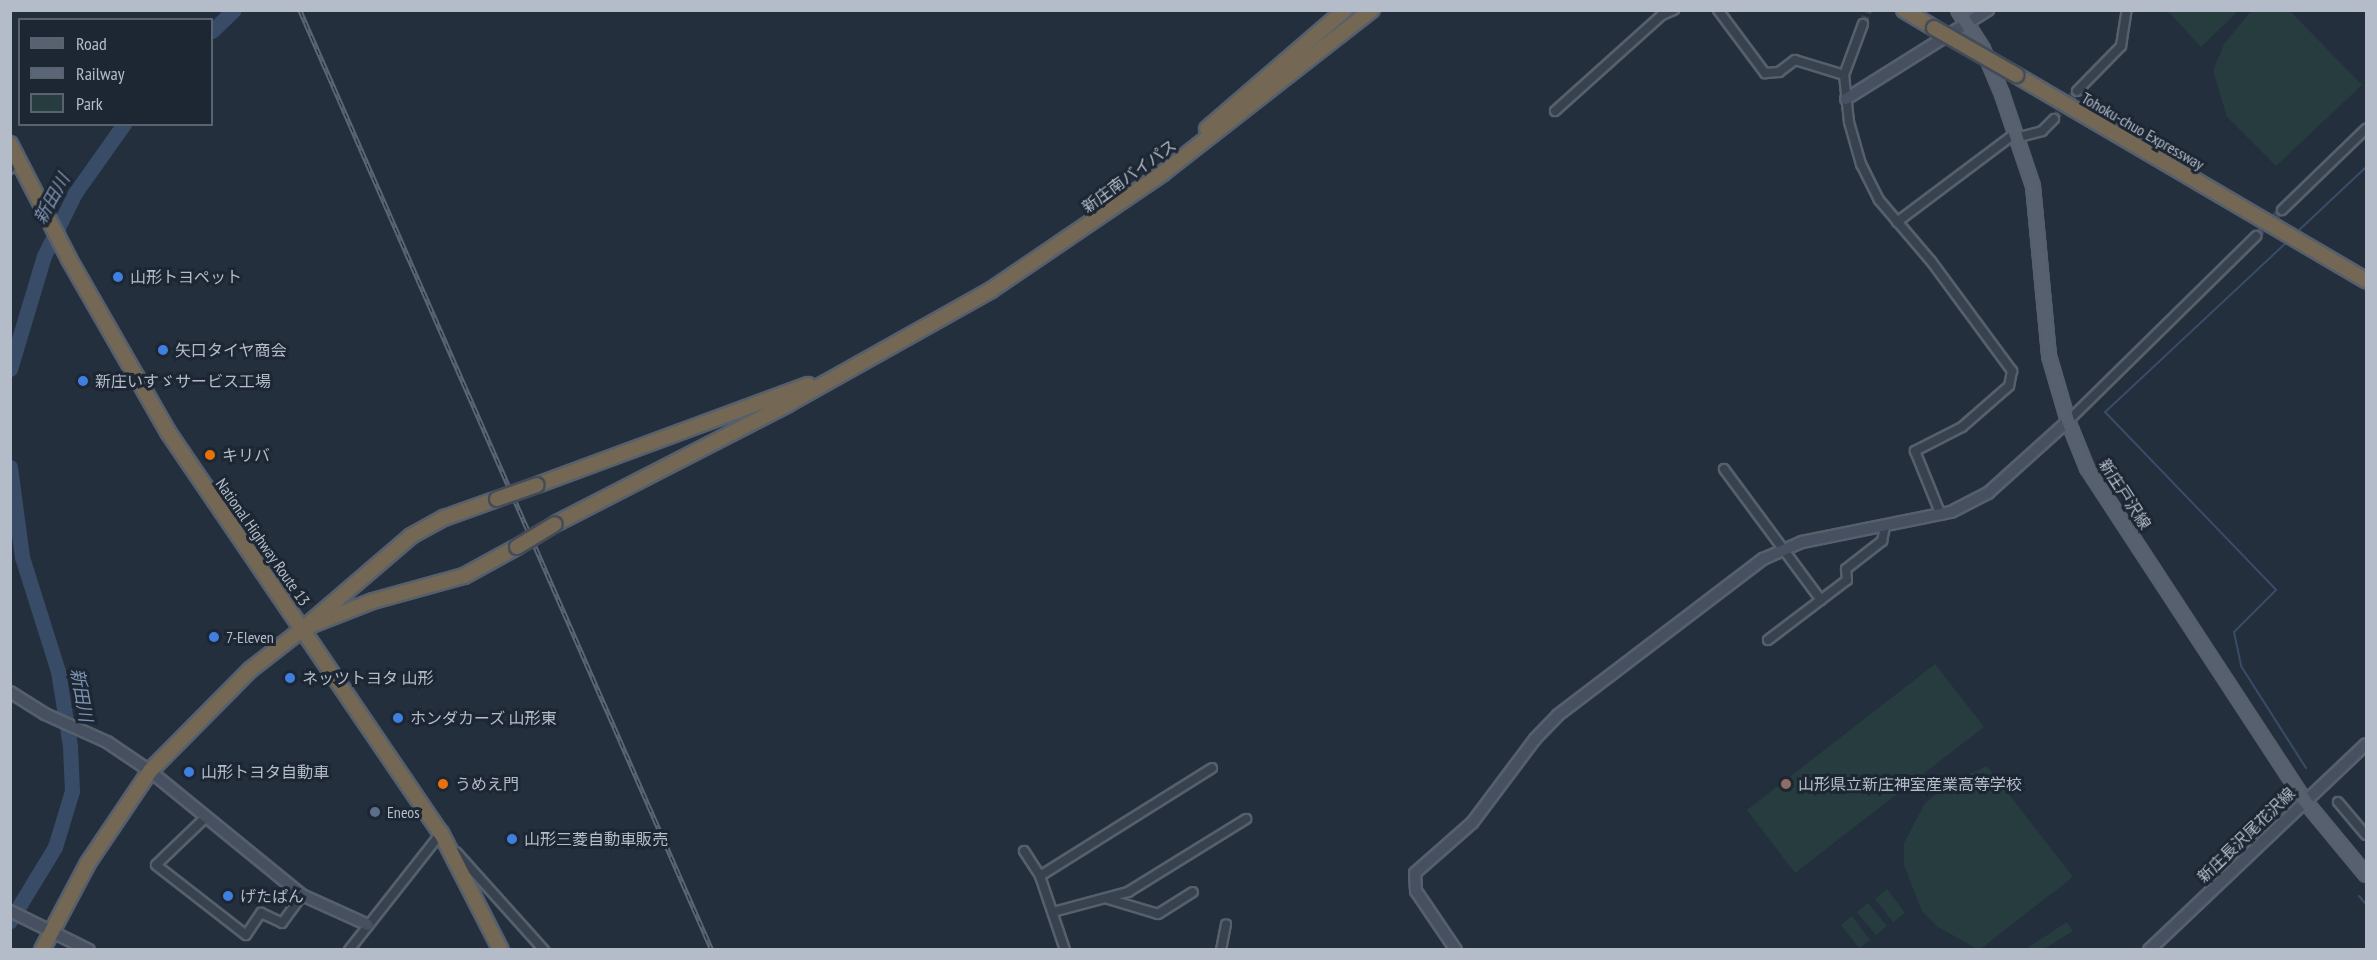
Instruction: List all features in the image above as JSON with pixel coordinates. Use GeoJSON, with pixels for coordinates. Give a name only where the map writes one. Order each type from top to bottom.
{"type":"FeatureCollection","features":[{"type":"Feature","properties":{"kind":"highway"},"geometry":{"type":"LineString","coordinates":[[1161,171],[1345,10]]}},
{"type":"Feature","properties":{"kind":"highway"},"geometry":{"type":"LineString","coordinates":[[1161,171],[1372,10]]}},
{"type":"Feature","properties":{"kind":"highway"},"geometry":{"type":"LineString","coordinates":[[1161,171],[1383,10]]}},
{"type":"Feature","properties":{"kind":"highway","name":"Tohoku-chuo Expressway"},"geometry":{"type":"LineString","coordinates":[[1904,10],[2367,280]]}},
{"type":"Feature","properties":{"kind":"highway","name":"National Highway Route 13"},"geometry":{"type":"LineString","coordinates":[[10,144],[14,164],[174,441],[304,628],[442,836],[501,950]]}},
{"type":"Feature","properties":{"kind":"highway","name":"新庄南バイパス"},"geometry":{"type":"LineString","coordinates":[[890,347],[1031,259],[1161,171]]}},
{"type":"Feature","properties":{"kind":"highway"},"geometry":{"type":"LineString","coordinates":[[42,950],[50,931],[100,843],[150,771],[212,704],[411,536],[444,518],[785,394],[890,347]]}},
{"type":"Feature","properties":{"kind":"highway"},"geometry":{"type":"LineString","coordinates":[[304,628],[373,601],[464,576],[555,524],[890,347]]}},
{"type":"Feature","properties":{"kind":"main road","name":"新庄戸沢線"},"geometry":{"type":"LineString","coordinates":[[1958,10],[1991,68],[2033,186],[2049,356],[2068,420],[2087,468],[2304,800],[2367,876]]}},
{"type":"Feature","properties":{"kind":"street"},"geometry":{"type":"LineString","coordinates":[[1555,111],[1662,15],[1674,10]]}},
{"type":"Feature","properties":{"kind":"street"},"geometry":{"type":"LineString","coordinates":[[1718,10],[1765,73],[1779,72],[1795,60],[1844,75]]}},
{"type":"Feature","properties":{"kind":"street"},"geometry":{"type":"LineString","coordinates":[[1846,99],[1988,10]]}},
{"type":"Feature","properties":{"kind":"street"},"geometry":{"type":"LineString","coordinates":[[2077,91],[2121,46],[2127,10]]}},
{"type":"Feature","properties":{"kind":"street"},"geometry":{"type":"LineString","coordinates":[[1863,24],[1844,75],[1846,99],[1861,165],[1879,200],[2012,371],[2009,386],[1962,427],[1915,451],[1941,515]]}},
{"type":"Feature","properties":{"kind":"street"},"geometry":{"type":"LineString","coordinates":[[1898,222],[2015,136],[2042,131],[2054,119]]}},
{"type":"Feature","properties":{"kind":"street"},"geometry":{"type":"LineString","coordinates":[[2282,210],[2367,129]]}},
{"type":"Feature","properties":{"kind":"street"},"geometry":{"type":"LineString","coordinates":[[1456,950],[1416,891],[1415,873],[1472,823],[1528,747],[1558,715],[1735,577],[1763,559],[1832,535],[1886,527],[1941,515],[1988,493],[2068,420],[2256,236]]}},
{"type":"Feature","properties":{"kind":"street"},"geometry":{"type":"LineString","coordinates":[[1724,469],[1821,600]]}},
{"type":"Feature","properties":{"kind":"street"},"geometry":{"type":"LineString","coordinates":[[1768,640],[1847,580],[1846,569],[1882,541],[1886,527]]}},
{"type":"Feature","properties":{"kind":"street"},"geometry":{"type":"LineString","coordinates":[[10,692],[45,714],[83,730],[150,771],[302,896],[368,925]]}},
{"type":"Feature","properties":{"kind":"street","name":"新庄長沢尾花沢線"},"geometry":{"type":"LineString","coordinates":[[2149,950],[2304,800],[2367,744]]}},
{"type":"Feature","properties":{"kind":"street"},"geometry":{"type":"LineString","coordinates":[[1040,876],[1212,768]]}},
{"type":"Feature","properties":{"kind":"street"},"geometry":{"type":"LineString","coordinates":[[2338,802],[2367,835]]}},
{"type":"Feature","properties":{"kind":"street"},"geometry":{"type":"LineString","coordinates":[[206,817],[156,865],[246,934],[261,913],[282,923],[302,896]]}},
{"type":"Feature","properties":{"kind":"street"},"geometry":{"type":"LineString","coordinates":[[1053,912],[1108,899],[1128,891],[1246,819]]}},
{"type":"Feature","properties":{"kind":"street"},"geometry":{"type":"LineString","coordinates":[[349,950],[442,836],[544,950]]}},
{"type":"Feature","properties":{"kind":"street"},"geometry":{"type":"LineString","coordinates":[[1024,852],[1040,876],[1065,950]]}},
{"type":"Feature","properties":{"kind":"street"},"geometry":{"type":"LineString","coordinates":[[1108,899],[1158,914],[1193,892]]}},
{"type":"Feature","properties":{"kind":"street"},"geometry":{"type":"LineString","coordinates":[[16,914],[89,950]]}},
{"type":"Feature","properties":{"kind":"street"},"geometry":{"type":"LineString","coordinates":[[1221,950],[1226,924]]}},
{"type":"Feature","properties":{"kind":"green space"},"geometry":{"type":"Polygon","coordinates":[[[2167,10],[2238,10],[2238,11],[2201,47],[2167,10]]]}},
{"type":"Feature","properties":{"kind":"green space"},"geometry":{"type":"Polygon","coordinates":[[[2251,11],[2290,11],[2362,85],[2276,166],[2227,117],[2213,71],[2224,44],[2251,11]]]}},
{"type":"Feature","properties":{"kind":"green space"},"geometry":{"type":"Polygon","coordinates":[[[1935,664],[1984,727],[1795,873],[1747,810],[1935,664]]]}},
{"type":"Feature","properties":{"kind":"green space"},"geometry":{"type":"Polygon","coordinates":[[[1987,766],[2073,877],[1979,950],[1938,927],[1922,911],[1904,865],[1904,843],[1925,803],[1949,784],[1987,766]]]}},
{"type":"Feature","properties":{"kind":"green space"},"geometry":{"type":"Polygon","coordinates":[[[1887,889],[1905,913],[1893,922],[1875,899],[1887,889]]]}},
{"type":"Feature","properties":{"kind":"green space"},"geometry":{"type":"Polygon","coordinates":[[[1868,903],[1887,926],[1876,935],[1857,912],[1868,903]]]}},
{"type":"Feature","properties":{"kind":"green space"},"geometry":{"type":"Polygon","coordinates":[[[1852,916],[1870,940],[1859,948],[1841,925],[1852,916]]]}},
{"type":"Feature","properties":{"kind":"green space"},"geometry":{"type":"Polygon","coordinates":[[[2067,922],[2073,931],[2044,949],[2026,949],[2067,922]]]}},
{"type":"Feature","properties":{"kind":"waterway","name":"新田川"},"geometry":{"type":"LineString","coordinates":[[213,30],[234,10]]}},
{"type":"Feature","properties":{"kind":"waterway","name":"新田川"},"geometry":{"type":"LineString","coordinates":[[10,369],[44,256],[75,193],[123,126]]}},
{"type":"Feature","properties":{"kind":"waterway"},"geometry":{"type":"LineString","coordinates":[[2296,233],[2366,167]]}},
{"type":"Feature","properties":{"kind":"waterway"},"geometry":{"type":"LineString","coordinates":[[2288,241],[2105,412],[2276,590],[2234,632],[2241,666],[2306,768]]}},
{"type":"Feature","properties":{"kind":"waterway","name":"新田川"},"geometry":{"type":"LineString","coordinates":[[10,467],[22,557],[58,671],[70,746],[72,791],[55,847],[10,921]]}},
{"type":"Feature","properties":{"kind":"waterway"},"geometry":{"type":"LineString","coordinates":[[2359,896],[2366,904]]}},
{"type":"Feature","properties":{"kind":"tunnel"},"geometry":{"type":"LineString","coordinates":[[1863,24],[1868,10]]}},
{"type":"Feature","properties":{"kind":"tunnel"},"geometry":{"type":"LineString","coordinates":[[2054,119],[2077,91]]}},
{"type":"Feature","properties":{"kind":"tunnel"},"geometry":{"type":"LineString","coordinates":[[2256,236],[2282,210]]}},
{"type":"Feature","properties":{"kind":"railway"},"geometry":{"type":"LineString","coordinates":[[300,10],[712,950]]}},
{"type":"Feature","properties":{"kind":"place","name":"山形トヨペット"},"geometry":{"type":"Point","coordinates":[118,277]}},
{"type":"Feature","properties":{"kind":"place","name":"矢口タイヤ商会"},"geometry":{"type":"Point","coordinates":[163,350]}},
{"type":"Feature","properties":{"kind":"place","name":"新庄いすゞサービス工場"},"geometry":{"type":"Point","coordinates":[83,381]}},
{"type":"Feature","properties":{"kind":"place","name":"キリバ"},"geometry":{"type":"Point","coordinates":[210,455]}},
{"type":"Feature","properties":{"kind":"place","name":"7-Eleven"},"geometry":{"type":"Point","coordinates":[214,637]}},
{"type":"Feature","properties":{"kind":"place","name":"ネッツトヨタ 山形"},"geometry":{"type":"Point","coordinates":[290,678]}},
{"type":"Feature","properties":{"kind":"place","name":"ホンダカーズ 山形東"},"geometry":{"type":"Point","coordinates":[398,718]}},
{"type":"Feature","properties":{"kind":"place","name":"山形トヨタ自動車"},"geometry":{"type":"Point","coordinates":[189,772]}},
{"type":"Feature","properties":{"kind":"place","name":"うめえ門"},"geometry":{"type":"Point","coordinates":[443,784]}},
{"type":"Feature","properties":{"kind":"place","name":"山形県立新庄神室産業高等学校"},"geometry":{"type":"Point","coordinates":[1786,784]}},
{"type":"Feature","properties":{"kind":"place","name":"Eneos"},"geometry":{"type":"Point","coordinates":[375,812]}},
{"type":"Feature","properties":{"kind":"place","name":"山形三菱自動車販売"},"geometry":{"type":"Point","coordinates":[512,839]}},
{"type":"Feature","properties":{"kind":"place","name":"げたぱん"},"geometry":{"type":"Point","coordinates":[228,896]}}]}
